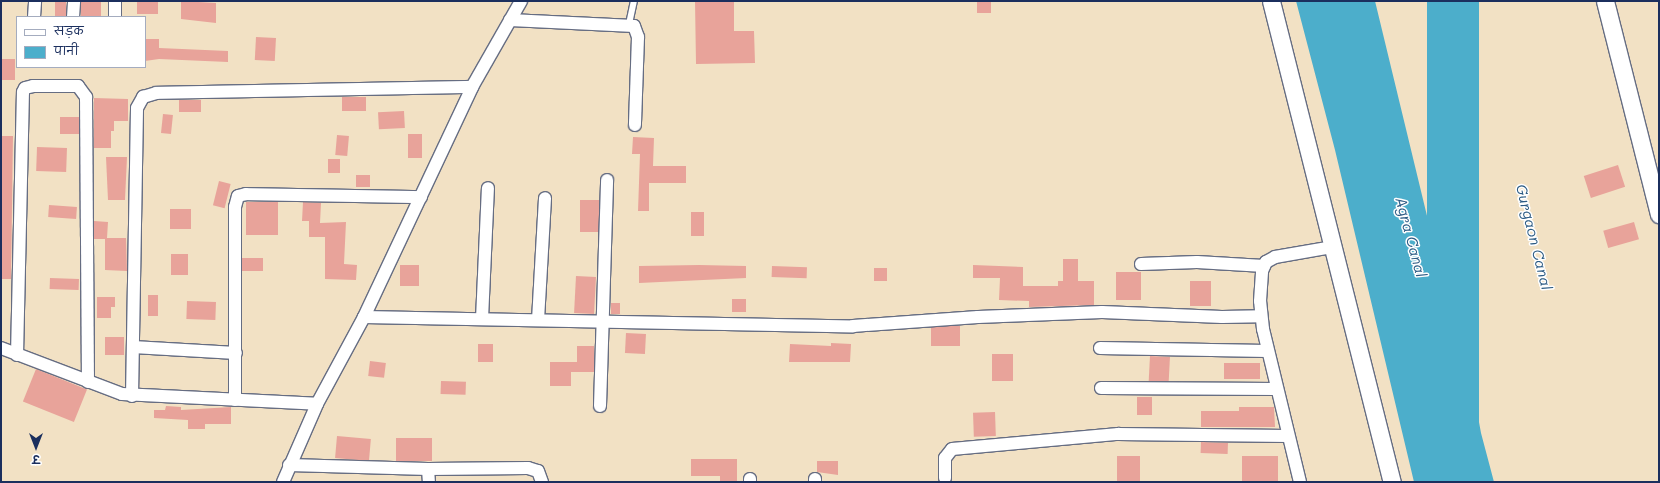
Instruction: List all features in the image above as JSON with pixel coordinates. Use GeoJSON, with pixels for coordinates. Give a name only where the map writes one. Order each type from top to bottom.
{"type":"FeatureCollection","features":[{"type":"Feature","properties":{"kind":"street"},"geometry":{"type":"LineString","coordinates":[[34,16],[35,1]]}},
{"type":"Feature","properties":{"kind":"street"},"geometry":{"type":"LineString","coordinates":[[73,16],[74,1]]}},
{"type":"Feature","properties":{"kind":"street"},"geometry":{"type":"LineString","coordinates":[[115,1],[115,16]]}},
{"type":"Feature","properties":{"kind":"street"},"geometry":{"type":"LineString","coordinates":[[283,482],[289,465],[317,404],[364,317],[472,87],[521,1]]}},
{"type":"Feature","properties":{"kind":"street"},"geometry":{"type":"LineString","coordinates":[[1271,1],[1392,482]]}},
{"type":"Feature","properties":{"kind":"street"},"geometry":{"type":"LineString","coordinates":[[1605,1],[1659,214]]}},
{"type":"Feature","properties":{"kind":"street"},"geometry":{"type":"LineString","coordinates":[[510,20],[629,24],[636,29],[638,37],[635,125]]}},
{"type":"Feature","properties":{"kind":"street"},"geometry":{"type":"LineString","coordinates":[[17,354],[23,92],[25,88],[33,86],[78,86],[86,97],[88,382]]}},
{"type":"Feature","properties":{"kind":"street"},"geometry":{"type":"LineString","coordinates":[[132,396],[137,108],[144,97],[156,93],[472,87]]}},
{"type":"Feature","properties":{"kind":"street"},"geometry":{"type":"LineString","coordinates":[[600,406],[601,320],[607,180]]}},
{"type":"Feature","properties":{"kind":"street"},"geometry":{"type":"LineString","coordinates":[[482,319],[488,188]]}},
{"type":"Feature","properties":{"kind":"street"},"geometry":{"type":"LineString","coordinates":[[235,400],[235,207],[238,196],[254,194],[421,197]]}},
{"type":"Feature","properties":{"kind":"street"},"geometry":{"type":"LineString","coordinates":[[538,320],[545,198]]}},
{"type":"Feature","properties":{"kind":"street"},"geometry":{"type":"LineString","coordinates":[[1300,482],[1287,436],[1267,351],[1261,316],[1261,279],[1264,266],[1275,256],[1333,247]]}},
{"type":"Feature","properties":{"kind":"street"},"geometry":{"type":"LineString","coordinates":[[1141,264],[1197,262],[1264,266]]}},
{"type":"Feature","properties":{"kind":"street"},"geometry":{"type":"LineString","coordinates":[[364,317],[601,320],[853,326],[978,317],[1102,312],[1222,318],[1261,316]]}},
{"type":"Feature","properties":{"kind":"street"},"geometry":{"type":"LineString","coordinates":[[133,347],[236,353]]}},
{"type":"Feature","properties":{"kind":"street"},"geometry":{"type":"LineString","coordinates":[[1,348],[113,392],[132,396],[317,404]]}},
{"type":"Feature","properties":{"kind":"street"},"geometry":{"type":"LineString","coordinates":[[1100,348],[1267,351]]}},
{"type":"Feature","properties":{"kind":"street"},"geometry":{"type":"LineString","coordinates":[[1101,388],[1276,389]]}},
{"type":"Feature","properties":{"kind":"street"},"geometry":{"type":"LineString","coordinates":[[945,478],[945,458],[952,449],[1118,434],[1287,436]]}},
{"type":"Feature","properties":{"kind":"street"},"geometry":{"type":"LineString","coordinates":[[289,465],[428,468],[528,468],[538,471],[542,482]]}},
{"type":"Feature","properties":{"kind":"street"},"geometry":{"type":"LineString","coordinates":[[428,468],[429,482]]}},
{"type":"Feature","properties":{"kind":"lane"},"geometry":{"type":"LineString","coordinates":[[629,24],[634,1]]}},
{"type":"Feature","properties":{"kind":"water","name":"Agra Canal"},"geometry":{"type":"Polygon","coordinates":[[[1296,1],[1375,1],[1459,348],[1470,373],[1481,433],[1494,482],[1414,482],[1335,150],[1296,1]]]}},
{"type":"Feature","properties":{"kind":"water"},"geometry":{"type":"Polygon","coordinates":[[[1427,1],[1479,1],[1479,482],[1427,482],[1427,1]]]}},
{"type":"Feature","properties":{"kind":"building"},"geometry":{"type":"Polygon","coordinates":[[[55,1],[66,1],[66,16],[55,16],[55,1]]]}},
{"type":"Feature","properties":{"kind":"building"},"geometry":{"type":"Polygon","coordinates":[[[81,1],[101,1],[101,16],[81,16],[81,1]]]}},
{"type":"Feature","properties":{"kind":"building"},"geometry":{"type":"Polygon","coordinates":[[[137,1],[158,1],[158,14],[137,14],[137,1]]]}},
{"type":"Feature","properties":{"kind":"building"},"geometry":{"type":"Polygon","coordinates":[[[181,1],[216,3],[216,23],[181,19],[181,1]]]}},
{"type":"Feature","properties":{"kind":"building"},"geometry":{"type":"Polygon","coordinates":[[[695,1],[734,1],[734,31],[754,31],[755,63],[696,64],[695,1]]]}},
{"type":"Feature","properties":{"kind":"building"},"geometry":{"type":"Polygon","coordinates":[[[977,1],[991,1],[991,13],[977,13],[977,1]]]}},
{"type":"Feature","properties":{"kind":"building"},"geometry":{"type":"Polygon","coordinates":[[[256,37],[276,38],[275,61],[255,60],[256,37]]]}},
{"type":"Feature","properties":{"kind":"building"},"geometry":{"type":"Polygon","coordinates":[[[146,39],[159,39],[159,48],[228,51],[228,62],[159,59],[146,61],[146,39]]]}},
{"type":"Feature","properties":{"kind":"building"},"geometry":{"type":"Polygon","coordinates":[[[1,59],[15,59],[15,80],[1,80],[1,59]]]}},
{"type":"Feature","properties":{"kind":"building"},"geometry":{"type":"Polygon","coordinates":[[[342,97],[366,97],[366,111],[342,111],[342,97]]]}},
{"type":"Feature","properties":{"kind":"building"},"geometry":{"type":"Polygon","coordinates":[[[94,98],[128,99],[128,121],[114,121],[114,131],[111,131],[111,148],[94,148],[94,98]]]}},
{"type":"Feature","properties":{"kind":"building"},"geometry":{"type":"Polygon","coordinates":[[[179,100],[201,100],[201,112],[179,112],[179,100]]]}},
{"type":"Feature","properties":{"kind":"building"},"geometry":{"type":"Polygon","coordinates":[[[404,111],[405,128],[379,129],[378,112],[404,111]]]}},
{"type":"Feature","properties":{"kind":"building"},"geometry":{"type":"Polygon","coordinates":[[[163,114],[173,115],[171,134],[161,133],[163,114]]]}},
{"type":"Feature","properties":{"kind":"building"},"geometry":{"type":"Polygon","coordinates":[[[60,117],[79,117],[79,134],[60,134],[60,117]]]}},
{"type":"Feature","properties":{"kind":"building"},"geometry":{"type":"Polygon","coordinates":[[[408,134],[422,134],[422,158],[408,158],[408,134]]]}},
{"type":"Feature","properties":{"kind":"building"},"geometry":{"type":"Polygon","coordinates":[[[337,135],[349,136],[347,156],[335,155],[337,135]]]}},
{"type":"Feature","properties":{"kind":"building"},"geometry":{"type":"Polygon","coordinates":[[[1,136],[13,136],[11,279],[1,279],[1,136]]]}},
{"type":"Feature","properties":{"kind":"building"},"geometry":{"type":"Polygon","coordinates":[[[633,137],[654,138],[653,166],[686,166],[686,183],[649,183],[649,211],[638,211],[640,154],[632,154],[633,137]]]}},
{"type":"Feature","properties":{"kind":"building"},"geometry":{"type":"Polygon","coordinates":[[[37,147],[67,148],[66,172],[36,171],[37,147]]]}},
{"type":"Feature","properties":{"kind":"building"},"geometry":{"type":"Polygon","coordinates":[[[106,157],[127,157],[125,200],[108,200],[106,157]]]}},
{"type":"Feature","properties":{"kind":"building"},"geometry":{"type":"Polygon","coordinates":[[[328,159],[340,159],[340,173],[328,173],[328,159]]]}},
{"type":"Feature","properties":{"kind":"building"},"geometry":{"type":"Polygon","coordinates":[[[1618,165],[1625,187],[1591,198],[1584,176],[1618,165]]]}},
{"type":"Feature","properties":{"kind":"building"},"geometry":{"type":"Polygon","coordinates":[[[356,175],[370,175],[370,187],[356,187],[356,175]]]}},
{"type":"Feature","properties":{"kind":"building"},"geometry":{"type":"Polygon","coordinates":[[[219,181],[231,184],[225,208],[213,205],[219,181]]]}},
{"type":"Feature","properties":{"kind":"building"},"geometry":{"type":"Polygon","coordinates":[[[580,200],[599,200],[599,232],[580,232],[580,200]]]}},
{"type":"Feature","properties":{"kind":"building"},"geometry":{"type":"Polygon","coordinates":[[[246,202],[278,202],[278,235],[246,235],[246,202]]]}},
{"type":"Feature","properties":{"kind":"building"},"geometry":{"type":"Polygon","coordinates":[[[303,202],[321,203],[320,223],[346,222],[344,264],[357,265],[356,280],[325,279],[325,237],[309,237],[309,221],[302,221],[303,202]]]}},
{"type":"Feature","properties":{"kind":"building"},"geometry":{"type":"Polygon","coordinates":[[[49,205],[77,207],[76,219],[48,217],[49,205]]]}},
{"type":"Feature","properties":{"kind":"building"},"geometry":{"type":"Polygon","coordinates":[[[170,209],[191,209],[191,229],[170,229],[170,209]]]}},
{"type":"Feature","properties":{"kind":"building"},"geometry":{"type":"Polygon","coordinates":[[[691,212],[704,212],[704,236],[691,236],[691,212]]]}},
{"type":"Feature","properties":{"kind":"building"},"geometry":{"type":"Polygon","coordinates":[[[94,221],[108,222],[107,238],[126,238],[127,271],[105,270],[105,239],[94,239],[94,221]]]}},
{"type":"Feature","properties":{"kind":"building"},"geometry":{"type":"Polygon","coordinates":[[[1634,222],[1639,239],[1608,248],[1603,231],[1634,222]]]}},
{"type":"Feature","properties":{"kind":"building"},"geometry":{"type":"Polygon","coordinates":[[[171,254],[188,254],[188,275],[171,275],[171,254]]]}},
{"type":"Feature","properties":{"kind":"building"},"geometry":{"type":"Polygon","coordinates":[[[242,258],[263,258],[263,271],[242,271],[242,258]]]}},
{"type":"Feature","properties":{"kind":"building"},"geometry":{"type":"Polygon","coordinates":[[[1063,259],[1078,259],[1078,281],[1094,281],[1094,305],[1029,307],[1029,301],[999,300],[1000,278],[973,278],[973,265],[1023,267],[1023,286],[1058,286],[1058,281],[1063,281],[1063,259]]]}},
{"type":"Feature","properties":{"kind":"building"},"geometry":{"type":"Polygon","coordinates":[[[400,265],[419,265],[419,286],[400,286],[400,265]]]}},
{"type":"Feature","properties":{"kind":"building"},"geometry":{"type":"Polygon","coordinates":[[[639,266],[746,266],[746,278],[639,283],[639,266]]]}},
{"type":"Feature","properties":{"kind":"building"},"geometry":{"type":"Polygon","coordinates":[[[772,266],[807,267],[807,278],[772,277],[772,266]]]}},
{"type":"Feature","properties":{"kind":"building"},"geometry":{"type":"Polygon","coordinates":[[[874,268],[887,268],[887,281],[874,281],[874,268]]]}},
{"type":"Feature","properties":{"kind":"building"},"geometry":{"type":"Polygon","coordinates":[[[1116,272],[1141,272],[1141,300],[1116,300],[1116,272]]]}},
{"type":"Feature","properties":{"kind":"building"},"geometry":{"type":"Polygon","coordinates":[[[576,276],[596,277],[594,314],[574,313],[576,276]]]}},
{"type":"Feature","properties":{"kind":"building"},"geometry":{"type":"Polygon","coordinates":[[[50,278],[79,279],[79,290],[50,289],[50,278]]]}},
{"type":"Feature","properties":{"kind":"building"},"geometry":{"type":"Polygon","coordinates":[[[1190,281],[1211,281],[1211,306],[1190,306],[1190,281]]]}},
{"type":"Feature","properties":{"kind":"building"},"geometry":{"type":"Polygon","coordinates":[[[148,295],[158,295],[158,316],[148,316],[148,295]]]}},
{"type":"Feature","properties":{"kind":"building"},"geometry":{"type":"Polygon","coordinates":[[[97,297],[115,297],[115,307],[111,307],[111,318],[97,318],[97,297]]]}},
{"type":"Feature","properties":{"kind":"building"},"geometry":{"type":"Polygon","coordinates":[[[732,299],[746,299],[746,312],[732,312],[732,299]]]}},
{"type":"Feature","properties":{"kind":"building"},"geometry":{"type":"Polygon","coordinates":[[[187,301],[216,302],[215,320],[186,319],[187,301]]]}},
{"type":"Feature","properties":{"kind":"building"},"geometry":{"type":"Polygon","coordinates":[[[611,303],[620,303],[620,314],[611,314],[611,303]]]}},
{"type":"Feature","properties":{"kind":"building"},"geometry":{"type":"Polygon","coordinates":[[[931,326],[960,326],[960,346],[931,346],[931,326]]]}},
{"type":"Feature","properties":{"kind":"building"},"geometry":{"type":"Polygon","coordinates":[[[626,333],[646,334],[645,354],[625,353],[626,333]]]}},
{"type":"Feature","properties":{"kind":"building"},"geometry":{"type":"Polygon","coordinates":[[[105,337],[124,337],[124,355],[105,355],[105,337]]]}},
{"type":"Feature","properties":{"kind":"building"},"geometry":{"type":"Polygon","coordinates":[[[831,343],[851,344],[850,362],[789,362],[790,344],[831,346],[831,343]]]}},
{"type":"Feature","properties":{"kind":"building"},"geometry":{"type":"Polygon","coordinates":[[[478,344],[493,344],[493,362],[478,362],[478,344]]]}},
{"type":"Feature","properties":{"kind":"building"},"geometry":{"type":"Polygon","coordinates":[[[577,346],[594,346],[594,372],[571,372],[571,386],[550,386],[550,362],[577,362],[577,346]]]}},
{"type":"Feature","properties":{"kind":"building"},"geometry":{"type":"Polygon","coordinates":[[[992,354],[1013,354],[1013,381],[992,381],[992,354]]]}},
{"type":"Feature","properties":{"kind":"building"},"geometry":{"type":"Polygon","coordinates":[[[1150,356],[1170,357],[1169,382],[1149,381],[1150,356]]]}},
{"type":"Feature","properties":{"kind":"building"},"geometry":{"type":"Polygon","coordinates":[[[370,361],[386,363],[384,378],[368,376],[370,361]]]}},
{"type":"Feature","properties":{"kind":"building"},"geometry":{"type":"Polygon","coordinates":[[[1224,363],[1260,363],[1260,379],[1224,379],[1224,363]]]}},
{"type":"Feature","properties":{"kind":"building"},"geometry":{"type":"Polygon","coordinates":[[[36,369],[87,390],[74,422],[23,401],[36,369]]]}},
{"type":"Feature","properties":{"kind":"building"},"geometry":{"type":"Polygon","coordinates":[[[441,381],[466,382],[466,395],[441,394],[441,381]]]}},
{"type":"Feature","properties":{"kind":"building"},"geometry":{"type":"Polygon","coordinates":[[[1137,397],[1152,397],[1152,415],[1137,415],[1137,397]]]}},
{"type":"Feature","properties":{"kind":"building"},"geometry":{"type":"Polygon","coordinates":[[[166,406],[181,407],[181,410],[231,407],[231,424],[205,424],[205,429],[188,429],[188,420],[154,418],[154,410],[165,410],[166,406]]]}},
{"type":"Feature","properties":{"kind":"building"},"geometry":{"type":"Polygon","coordinates":[[[1239,407],[1274,407],[1275,427],[1201,427],[1201,411],[1239,411],[1239,407]]]}},
{"type":"Feature","properties":{"kind":"building"},"geometry":{"type":"Polygon","coordinates":[[[995,412],[996,436],[974,437],[973,413],[995,412]]]}},
{"type":"Feature","properties":{"kind":"building"},"geometry":{"type":"Polygon","coordinates":[[[337,436],[371,439],[369,461],[335,458],[337,436]]]}},
{"type":"Feature","properties":{"kind":"building"},"geometry":{"type":"Polygon","coordinates":[[[396,438],[432,438],[432,461],[396,461],[396,438]]]}},
{"type":"Feature","properties":{"kind":"building"},"geometry":{"type":"Polygon","coordinates":[[[1201,442],[1228,443],[1228,454],[1201,453],[1201,442]]]}},
{"type":"Feature","properties":{"kind":"building"},"geometry":{"type":"Polygon","coordinates":[[[1117,456],[1140,456],[1140,482],[1117,482],[1117,456]]]}},
{"type":"Feature","properties":{"kind":"building"},"geometry":{"type":"Polygon","coordinates":[[[1242,456],[1278,456],[1278,481],[1242,481],[1242,456]]]}},
{"type":"Feature","properties":{"kind":"building"},"geometry":{"type":"Polygon","coordinates":[[[691,459],[737,459],[737,482],[720,482],[720,476],[691,476],[691,459]]]}},
{"type":"Feature","properties":{"kind":"building"},"geometry":{"type":"Polygon","coordinates":[[[817,461],[838,461],[838,475],[817,472],[817,461]]]}},
{"type":"Feature","properties":{"kind":"water label","name":"Gurgaon Canal"},"geometry":{"type":"Point","coordinates":[1534,237]}}]}
